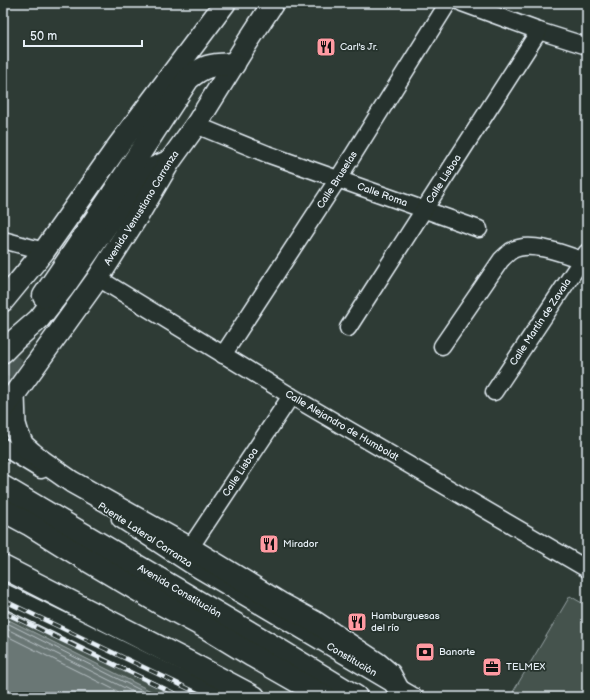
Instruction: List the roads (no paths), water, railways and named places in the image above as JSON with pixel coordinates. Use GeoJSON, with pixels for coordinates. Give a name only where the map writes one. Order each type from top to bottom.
{"type":"FeatureCollection","features":[{"type":"Feature","properties":{"kind":"highway"},"geometry":{"type":"LineString","coordinates":[[44,296],[188,79],[205,67],[234,64]]}},
{"type":"Feature","properties":{"kind":"highway","name":"Avenida Constitución"},"geometry":{"type":"LineString","coordinates":[[3,487],[356,697]]}},
{"type":"Feature","properties":{"kind":"highway"},"geometry":{"type":"LineString","coordinates":[[3,510],[29,524],[160,603],[207,628],[325,697]]}},
{"type":"Feature","properties":{"kind":"highway"},"geometry":{"type":"LineString","coordinates":[[3,567],[254,697]]}},
{"type":"Feature","properties":{"kind":"highway"},"geometry":{"type":"LineString","coordinates":[[3,595],[212,697]]}},
{"type":"Feature","properties":{"kind":"highway"},"geometry":{"type":"LineString","coordinates":[[160,603],[209,639],[300,697]]}},
{"type":"Feature","properties":{"kind":"main road"},"geometry":{"type":"LineString","coordinates":[[3,301],[44,251],[118,146],[225,3]]}},
{"type":"Feature","properties":{"kind":"main road","name":"Avenida Venustiano Carranza"},"geometry":{"type":"LineString","coordinates":[[8,402],[98,278],[170,161],[196,125],[273,3]]}},
{"type":"Feature","properties":{"kind":"main road"},"geometry":{"type":"LineString","coordinates":[[3,352],[39,318],[64,287],[117,210],[145,175],[153,168],[170,161]]}},
{"type":"Feature","properties":{"kind":"main road"},"geometry":{"type":"LineString","coordinates":[[8,402],[18,434],[23,444],[42,461],[72,482],[190,548],[315,622],[371,659],[390,674],[406,692]]}},
{"type":"Feature","properties":{"kind":"street","name":"Calle Bruselas"},"geometry":{"type":"LineString","coordinates":[[223,355],[338,179],[448,3]]}},
{"type":"Feature","properties":{"kind":"street"},"geometry":{"type":"LineString","coordinates":[[462,3],[587,46]]}},
{"type":"Feature","properties":{"kind":"street","name":"Calle Lisboa"},"geometry":{"type":"LineString","coordinates":[[348,328],[539,30]]}},
{"type":"Feature","properties":{"kind":"street","name":"Calle Roma"},"geometry":{"type":"LineString","coordinates":[[196,125],[267,154],[479,229]]}},
{"type":"Feature","properties":{"kind":"street"},"geometry":{"type":"LineString","coordinates":[[3,240],[44,251]]}},
{"type":"Feature","properties":{"kind":"street"},"geometry":{"type":"LineString","coordinates":[[442,346],[501,260],[511,251],[524,247],[551,250],[585,258]]}},
{"type":"Feature","properties":{"kind":"street","name":"Calle Martín de Zavala"},"geometry":{"type":"LineString","coordinates":[[494,392],[585,258]]}},
{"type":"Feature","properties":{"kind":"street","name":"Calle Alejandro de Humboldt"},"geometry":{"type":"LineString","coordinates":[[98,278],[291,396],[587,569]]}},
{"type":"Feature","properties":{"kind":"street","name":"Calle Lisboa"},"geometry":{"type":"LineString","coordinates":[[190,548],[291,396]]}},
{"type":"Feature","properties":{"kind":"street","name":"Puente Lateral Carranza"},"geometry":{"type":"LineString","coordinates":[[3,447],[93,502],[189,564],[288,622]]}},
{"type":"Feature","properties":{"kind":"street","name":"Constitución"},"geometry":{"type":"LineString","coordinates":[[288,622],[406,692]]}},
{"type":"Feature","properties":{"kind":"water"},"geometry":{"type":"Polygon","coordinates":[[[3,617],[163,697],[3,697],[3,617]]]}},
{"type":"Feature","properties":{"kind":"tunnel"},"geometry":{"type":"LineString","coordinates":[[3,374],[24,332]]}},
{"type":"Feature","properties":{"kind":"railway"},"geometry":{"type":"LineString","coordinates":[[3,600],[206,697]]}},
{"type":"Feature","properties":{"kind":"railway"},"geometry":{"type":"LineString","coordinates":[[3,612],[182,697]]}},
{"type":"Feature","properties":{"kind":"place","name":"Carl's Jr."},"geometry":{"type":"Point","coordinates":[326,47]}},
{"type":"Feature","properties":{"kind":"place","name":"Mirador"},"geometry":{"type":"Point","coordinates":[269,544]}},
{"type":"Feature","properties":{"kind":"place","name":"Hamburguesas del río"},"geometry":{"type":"Point","coordinates":[357,622]}},
{"type":"Feature","properties":{"kind":"place","name":"Banorte"},"geometry":{"type":"Point","coordinates":[425,652]}},
{"type":"Feature","properties":{"kind":"place","name":"TELMEX"},"geometry":{"type":"Point","coordinates":[492,667]}}]}
